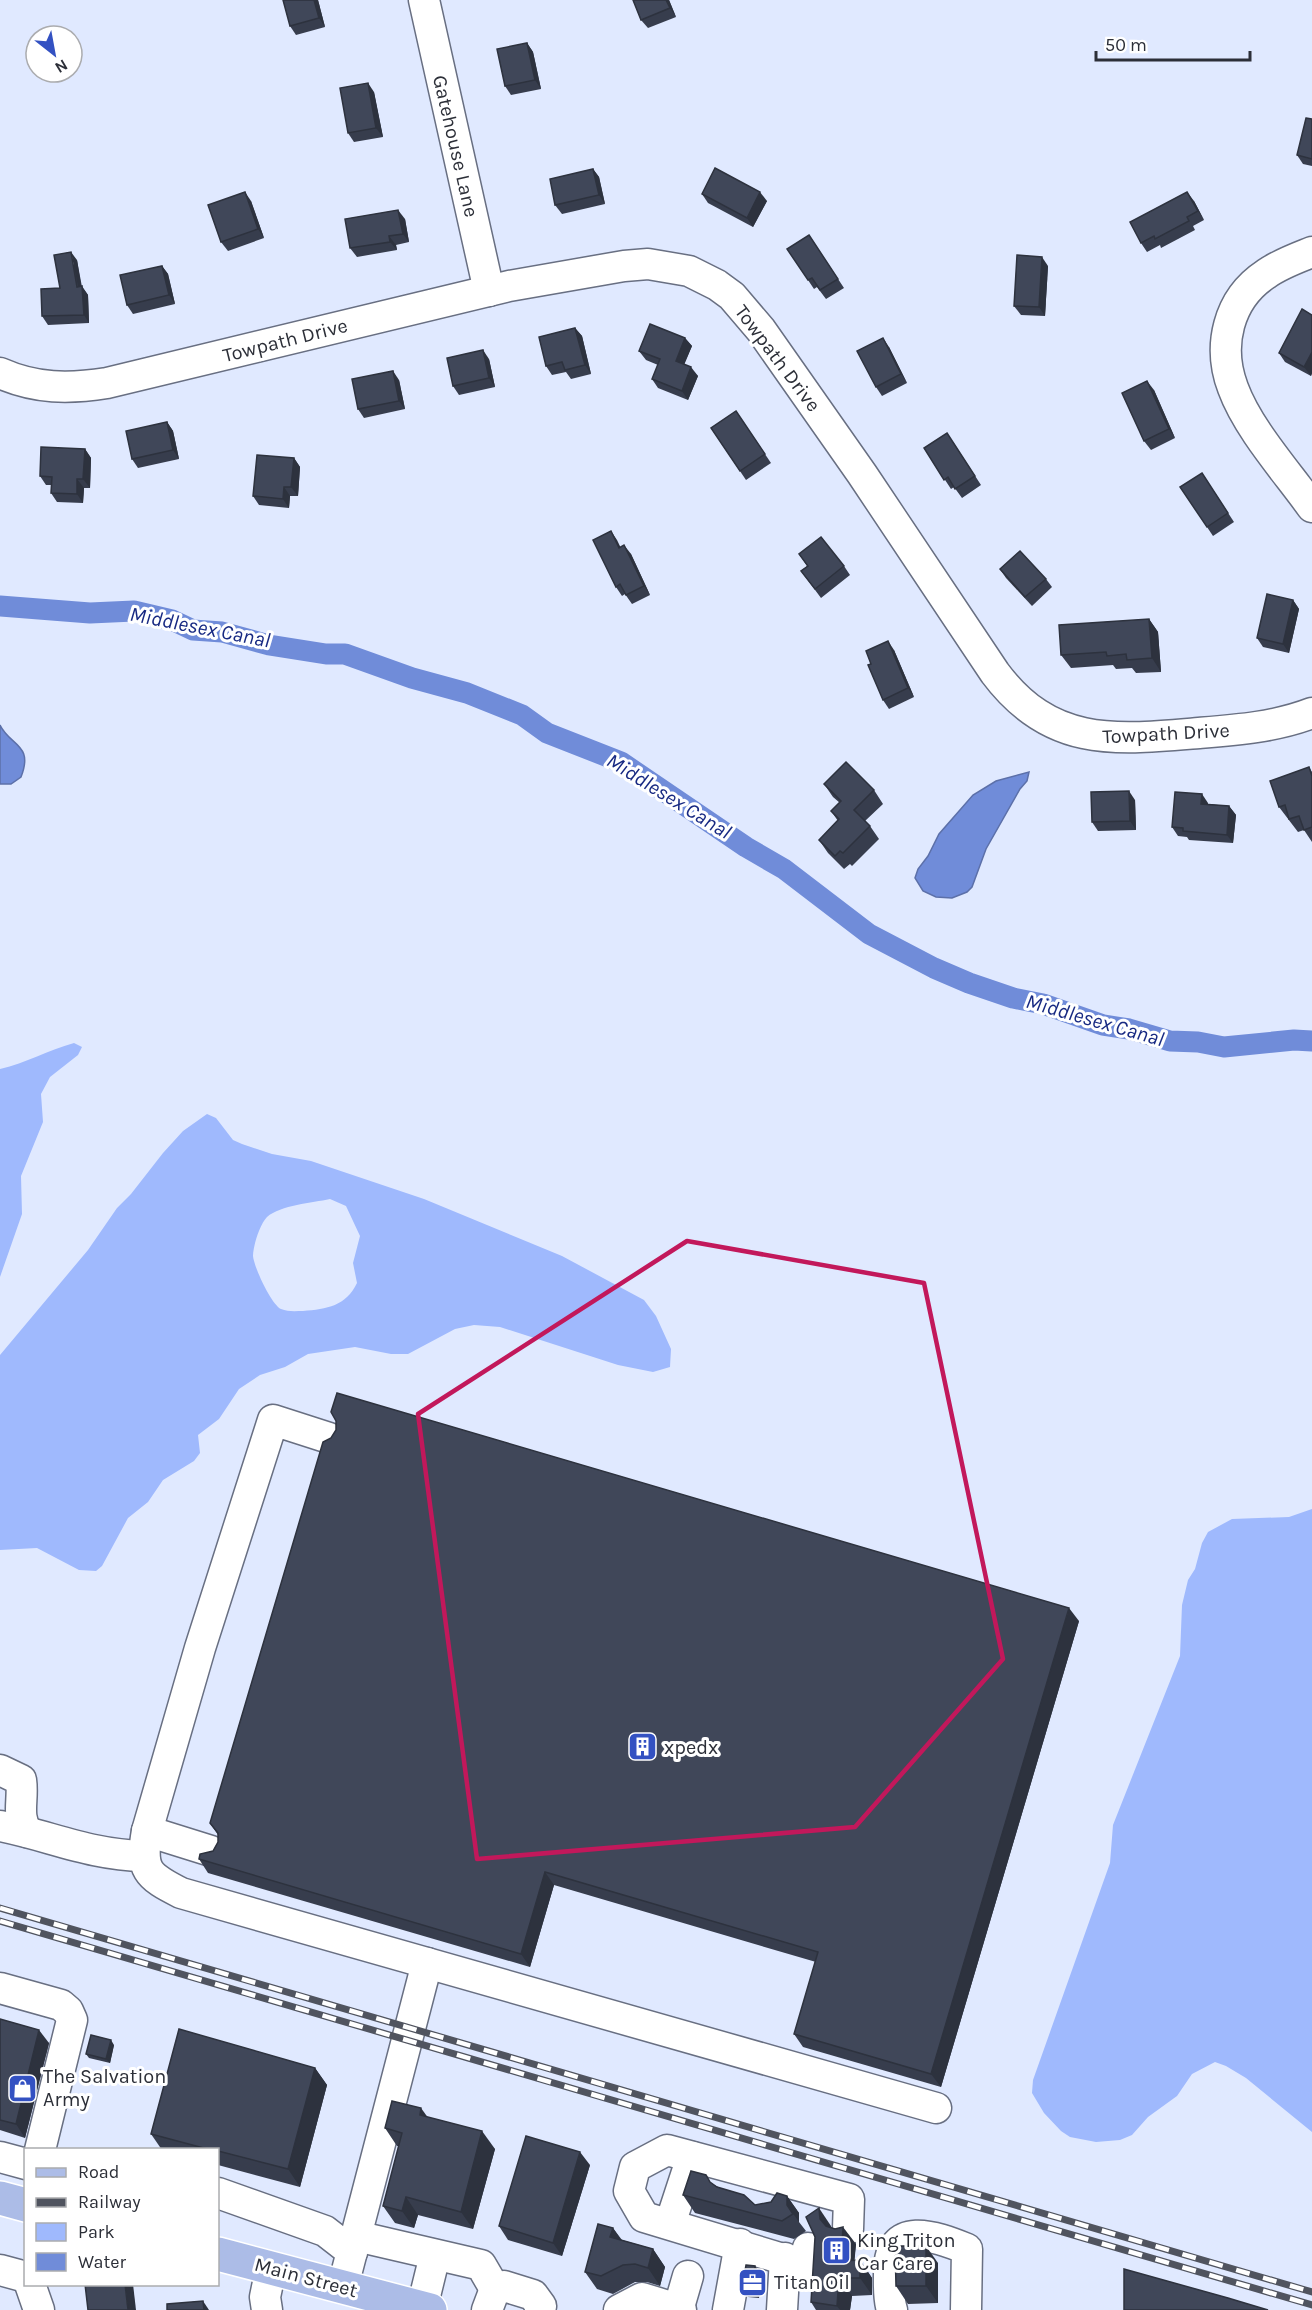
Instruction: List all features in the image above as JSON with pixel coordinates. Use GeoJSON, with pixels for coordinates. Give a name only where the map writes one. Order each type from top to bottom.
{"type":"FeatureCollection","features":[{"type":"Feature","properties":{"kind":"main road"},"geometry":{"type":"LineString","coordinates":[[0,2198],[24,2204]]}},
{"type":"Feature","properties":{"kind":"main road","name":"Main Street"},"geometry":{"type":"LineString","coordinates":[[219,2254],[343,2286],[386,2304],[426,2309]]}},
{"type":"Feature","properties":{"kind":"street","name":"Gatehouse Lane"},"geometry":{"type":"LineString","coordinates":[[424,0],[489,291]]}},
{"type":"Feature","properties":{"kind":"street"},"geometry":{"type":"LineString","coordinates":[[1312,252],[1266,274],[1249,289],[1236,306],[1229,322],[1226,343],[1228,370],[1238,400],[1312,507]]}},
{"type":"Feature","properties":{"kind":"street","name":"Towpath Drive"},"geometry":{"type":"LineString","coordinates":[[0,373],[26,383],[53,387],[107,384],[489,291],[624,266],[648,264],[675,267],[717,285],[739,304],[761,330],[862,474],[1003,684],[1022,703],[1055,725],[1079,734],[1119,739],[1234,730],[1312,713]]}},
{"type":"Feature","properties":{"kind":"street"},"geometry":{"type":"LineString","coordinates":[[329,1438],[273,1420],[200,1648],[145,1843],[152,1877],[181,1893],[936,2109]]}},
{"type":"Feature","properties":{"kind":"street"},"geometry":{"type":"LineString","coordinates":[[0,1770],[21,1780],[22,1823],[14,1829]]}},
{"type":"Feature","properties":{"kind":"street"},"geometry":{"type":"LineString","coordinates":[[14,1829],[102,1853],[145,1843],[212,1851]]}},
{"type":"Feature","properties":{"kind":"street"},"geometry":{"type":"LineString","coordinates":[[343,2286],[427,1963]]}},
{"type":"Feature","properties":{"kind":"street"},"geometry":{"type":"LineString","coordinates":[[0,1988],[61,2005],[68,2011],[72,2020],[40,2148]]}},
{"type":"Feature","properties":{"kind":"street"},"geometry":{"type":"LineString","coordinates":[[771,2239],[670,2224],[644,2217],[629,2190],[635,2167],[667,2150],[689,2165],[774,2200],[771,2239],[782,2310]]}},
{"type":"Feature","properties":{"kind":"street"},"geometry":{"type":"LineString","coordinates":[[0,2157],[24,2163]]}},
{"type":"Feature","properties":{"kind":"street"},"geometry":{"type":"LineString","coordinates":[[689,2165],[820,2205],[849,2199],[848,2229]]}},
{"type":"Feature","properties":{"kind":"street"},"geometry":{"type":"LineString","coordinates":[[670,2224],[689,2165]]}},
{"type":"Feature","properties":{"kind":"street"},"geometry":{"type":"LineString","coordinates":[[219,2193],[325,2231],[354,2244],[435,2255],[481,2265],[491,2300]]}},
{"type":"Feature","properties":{"kind":"street"},"geometry":{"type":"LineString","coordinates":[[892,2310],[890,2261],[898,2242],[908,2237],[932,2236],[967,2249],[966,2310]]}},
{"type":"Feature","properties":{"kind":"street"},"geometry":{"type":"LineString","coordinates":[[729,2302],[771,2239]]}},
{"type":"Feature","properties":{"kind":"street"},"geometry":{"type":"LineString","coordinates":[[426,2309],[435,2255]]}},
{"type":"Feature","properties":{"kind":"street"},"geometry":{"type":"LineString","coordinates":[[267,2310],[265,2297],[271,2268]]}},
{"type":"Feature","properties":{"kind":"street"},"geometry":{"type":"LineString","coordinates":[[0,2270],[24,2276]]}},
{"type":"Feature","properties":{"kind":"street"},"geometry":{"type":"LineString","coordinates":[[600,2310],[602,2306],[618,2310],[642,2298],[680,2309],[688,2276]]}},
{"type":"Feature","properties":{"kind":"street"},"geometry":{"type":"LineString","coordinates":[[31,2286],[39,2310]]}},
{"type":"Feature","properties":{"kind":"street"},"geometry":{"type":"LineString","coordinates":[[491,2300],[504,2286],[533,2295],[541,2306],[540,2310]]}},
{"type":"Feature","properties":{"kind":"highlighted area"},"geometry":{"type":"Polygon","coordinates":[[[687,1241],[924,1283],[1003,1659],[855,1827],[477,1859],[418,1414],[687,1241]]]}},
{"type":"Feature","properties":{"kind":"green space"},"geometry":{"type":"Polygon","coordinates":[[[74,1043],[82,1047],[78,1055],[50,1077],[41,1094],[43,1122],[21,1176],[22,1214],[0,1277],[0,1069],[74,1043]]]}},
{"type":"Feature","properties":{"kind":"green space"},"geometry":{"type":"Polygon","coordinates":[[[207,1114],[216,1118],[233,1140],[242,1144],[272,1154],[311,1161],[424,1199],[562,1256],[644,1300],[656,1316],[671,1349],[670,1367],[653,1372],[618,1365],[500,1327],[474,1325],[455,1329],[408,1354],[391,1354],[355,1347],[308,1354],[285,1367],[260,1375],[239,1389],[219,1419],[198,1435],[200,1453],[194,1461],[163,1480],[148,1502],[128,1518],[102,1566],[96,1571],[79,1570],[37,1548],[0,1550],[0,1355],[88,1250],[117,1208],[183,1131],[207,1114]],[[330,1199],[280,1210],[264,1220],[257,1235],[253,1256],[264,1285],[281,1309],[303,1311],[328,1307],[335,1305],[353,1291],[357,1283],[353,1263],[360,1236],[346,1206],[330,1199]]]}},
{"type":"Feature","properties":{"kind":"green space"},"geometry":{"type":"Polygon","coordinates":[[[1312,1509],[1312,2132],[1246,2078],[1215,2062],[1192,2074],[1177,2096],[1148,2117],[1132,2135],[1120,2140],[1096,2142],[1070,2137],[1044,2113],[1032,2093],[1033,2080],[1110,1863],[1113,1825],[1180,1656],[1182,1605],[1188,1580],[1195,1569],[1202,1543],[1208,1532],[1232,1519],[1289,1517],[1312,1509]]]}},
{"type":"Feature","properties":{"kind":"water"},"geometry":{"type":"Polygon","coordinates":[[[0,725],[19,746],[25,758],[21,777],[11,784],[0,784],[0,725]]]}},
{"type":"Feature","properties":{"kind":"water"},"geometry":{"type":"Polygon","coordinates":[[[1029,772],[1027,781],[1020,789],[986,849],[972,887],[967,892],[952,898],[936,897],[923,891],[915,878],[918,869],[928,856],[939,834],[973,795],[996,781],[1029,772]]]}},
{"type":"Feature","properties":{"kind":"building"},"geometry":{"type":"Polygon","coordinates":[[[283,0],[314,0],[319,18],[290,26],[283,0]]]}},
{"type":"Feature","properties":{"kind":"building"},"geometry":{"type":"Polygon","coordinates":[[[633,0],[666,0],[670,8],[641,20],[633,0]]]}},
{"type":"Feature","properties":{"kind":"building"},"geometry":{"type":"Polygon","coordinates":[[[527,43],[535,80],[505,86],[497,49],[527,43]]]}},
{"type":"Feature","properties":{"kind":"building"},"geometry":{"type":"Polygon","coordinates":[[[368,83],[376,128],[348,133],[340,88],[368,83]]]}},
{"type":"Feature","properties":{"kind":"building"},"geometry":{"type":"Polygon","coordinates":[[[1306,118],[1312,119],[1312,159],[1297,155],[1306,118]]]}},
{"type":"Feature","properties":{"kind":"building"},"geometry":{"type":"Polygon","coordinates":[[[715,168],[760,192],[747,218],[702,194],[715,168]]]}},
{"type":"Feature","properties":{"kind":"building"},"geometry":{"type":"Polygon","coordinates":[[[593,169],[599,195],[555,205],[550,179],[593,169]]]}},
{"type":"Feature","properties":{"kind":"building"},"geometry":{"type":"Polygon","coordinates":[[[245,192],[258,229],[221,242],[208,205],[245,192]]]}},
{"type":"Feature","properties":{"kind":"building"},"geometry":{"type":"Polygon","coordinates":[[[1187,192],[1198,211],[1187,217],[1189,221],[1155,239],[1154,236],[1141,243],[1130,222],[1187,192]]]}},
{"type":"Feature","properties":{"kind":"building"},"geometry":{"type":"Polygon","coordinates":[[[398,210],[403,234],[389,236],[390,242],[350,248],[345,219],[398,210]]]}},
{"type":"Feature","properties":{"kind":"building"},"geometry":{"type":"Polygon","coordinates":[[[809,235],[838,279],[820,290],[812,278],[808,280],[787,249],[809,235]]]}},
{"type":"Feature","properties":{"kind":"building"},"geometry":{"type":"Polygon","coordinates":[[[71,252],[77,287],[82,286],[84,315],[42,316],[41,289],[60,288],[54,255],[71,252]]]}},
{"type":"Feature","properties":{"kind":"building"},"geometry":{"type":"Polygon","coordinates":[[[1017,255],[1042,257],[1039,307],[1014,306],[1017,255]]]}},
{"type":"Feature","properties":{"kind":"building"},"geometry":{"type":"Polygon","coordinates":[[[162,266],[169,295],[127,305],[120,275],[162,266]]]}},
{"type":"Feature","properties":{"kind":"building"},"geometry":{"type":"Polygon","coordinates":[[[1302,309],[1312,315],[1312,352],[1304,367],[1279,353],[1302,309]]]}},
{"type":"Feature","properties":{"kind":"building"},"geometry":{"type":"Polygon","coordinates":[[[650,324],[685,338],[676,361],[691,367],[682,391],[652,379],[660,359],[639,351],[650,324]]]}},
{"type":"Feature","properties":{"kind":"building"},"geometry":{"type":"Polygon","coordinates":[[[575,328],[585,365],[565,370],[562,362],[546,366],[539,337],[575,328]]]}},
{"type":"Feature","properties":{"kind":"building"},"geometry":{"type":"Polygon","coordinates":[[[883,338],[901,374],[876,387],[857,351],[883,338]]]}},
{"type":"Feature","properties":{"kind":"building"},"geometry":{"type":"Polygon","coordinates":[[[483,350],[489,378],[453,386],[447,358],[483,350]]]}},
{"type":"Feature","properties":{"kind":"building"},"geometry":{"type":"Polygon","coordinates":[[[393,371],[399,401],[358,409],[352,379],[393,371]]]}},
{"type":"Feature","properties":{"kind":"building"},"geometry":{"type":"Polygon","coordinates":[[[1147,381],[1169,429],[1144,441],[1122,393],[1147,381]]]}},
{"type":"Feature","properties":{"kind":"building"},"geometry":{"type":"Polygon","coordinates":[[[736,411],[765,454],[740,471],[711,428],[736,411]]]}},
{"type":"Feature","properties":{"kind":"building"},"geometry":{"type":"Polygon","coordinates":[[[167,422],[173,450],[132,459],[126,431],[167,422]]]}},
{"type":"Feature","properties":{"kind":"building"},"geometry":{"type":"Polygon","coordinates":[[[947,433],[975,476],[955,489],[948,477],[944,480],[924,448],[947,433]]]}},
{"type":"Feature","properties":{"kind":"building"},"geometry":{"type":"Polygon","coordinates":[[[41,447],[85,449],[83,479],[77,479],[77,494],[51,493],[52,477],[40,476],[41,447]]]}},
{"type":"Feature","properties":{"kind":"building"},"geometry":{"type":"Polygon","coordinates":[[[257,455],[294,458],[291,487],[284,487],[283,499],[253,496],[257,455]]]}},
{"type":"Feature","properties":{"kind":"building"},"geometry":{"type":"Polygon","coordinates":[[[1202,473],[1228,513],[1207,527],[1180,487],[1202,473]]]}},
{"type":"Feature","properties":{"kind":"building"},"geometry":{"type":"Polygon","coordinates":[[[611,531],[619,548],[624,545],[644,586],[626,595],[620,584],[616,587],[593,540],[611,531]]]}},
{"type":"Feature","properties":{"kind":"building"},"geometry":{"type":"Polygon","coordinates":[[[821,537],[844,566],[815,589],[801,571],[808,566],[799,554],[821,537]]]}},
{"type":"Feature","properties":{"kind":"building"},"geometry":{"type":"Polygon","coordinates":[[[1020,551],[1046,579],[1025,597],[1000,569],[1020,551]]]}},
{"type":"Feature","properties":{"kind":"building"},"geometry":{"type":"Polygon","coordinates":[[[1267,594],[1293,600],[1283,644],[1257,638],[1267,594]]]}},
{"type":"Feature","properties":{"kind":"building"},"geometry":{"type":"Polygon","coordinates":[[[1149,619],[1152,658],[1127,660],[1126,654],[1107,656],[1106,652],[1061,655],[1059,625],[1149,619]]]}},
{"type":"Feature","properties":{"kind":"building"},"geometry":{"type":"Polygon","coordinates":[[[888,641],[908,688],[883,700],[868,665],[871,664],[866,651],[888,641]]]}},
{"type":"Feature","properties":{"kind":"building"},"geometry":{"type":"Polygon","coordinates":[[[846,762],[874,790],[854,810],[870,826],[843,853],[840,851],[835,856],[819,840],[839,819],[831,811],[841,801],[824,784],[846,762]]]}},
{"type":"Feature","properties":{"kind":"building"},"geometry":{"type":"Polygon","coordinates":[[[1309,767],[1312,776],[1312,827],[1304,830],[1299,816],[1289,819],[1285,805],[1279,807],[1270,781],[1309,767]]]}},
{"type":"Feature","properties":{"kind":"building"},"geometry":{"type":"Polygon","coordinates":[[[1129,791],[1130,821],[1092,822],[1091,792],[1129,791]]]}},
{"type":"Feature","properties":{"kind":"building"},"geometry":{"type":"Polygon","coordinates":[[[1175,792],[1202,794],[1201,804],[1229,806],[1227,835],[1183,831],[1183,828],[1172,827],[1175,792]]]}},
{"type":"Feature","properties":{"kind":"building","name":"xpedx"},"geometry":{"type":"Polygon","coordinates":[[[337,1393],[1069,1608],[931,2074],[794,2034],[818,1952],[545,1872],[521,1954],[199,1859],[200,1854],[213,1851],[218,1842],[218,1833],[210,1823],[323,1442],[331,1438],[336,1430],[336,1421],[331,1412],[337,1393]]]}},
{"type":"Feature","properties":{"kind":"building"},"geometry":{"type":"Polygon","coordinates":[[[0,2019],[39,2030],[16,2124],[0,2120],[0,2019]]]}},
{"type":"Feature","properties":{"kind":"building"},"geometry":{"type":"Polygon","coordinates":[[[179,2029],[315,2068],[288,2169],[219,2151],[219,2148],[204,2148],[151,2134],[179,2029]]]}},
{"type":"Feature","properties":{"kind":"building"},"geometry":{"type":"Polygon","coordinates":[[[91,2035],[111,2040],[106,2059],[86,2054],[91,2035]]]}},
{"type":"Feature","properties":{"kind":"building"},"geometry":{"type":"Polygon","coordinates":[[[392,2101],[421,2108],[420,2115],[482,2131],[461,2212],[406,2197],[402,2211],[383,2206],[402,2133],[385,2128],[392,2101]]]}},
{"type":"Feature","properties":{"kind":"building"},"geometry":{"type":"Polygon","coordinates":[[[526,2136],[580,2152],[553,2243],[499,2226],[526,2136]]]}},
{"type":"Feature","properties":{"kind":"building"},"geometry":{"type":"Polygon","coordinates":[[[691,2171],[706,2175],[717,2187],[744,2195],[755,2205],[771,2202],[777,2193],[787,2196],[787,2205],[793,2214],[782,2221],[683,2195],[691,2171]]]}},
{"type":"Feature","properties":{"kind":"building"},"geometry":{"type":"Polygon","coordinates":[[[819,2208],[820,2219],[826,2226],[835,2229],[843,2227],[841,2261],[860,2260],[860,2278],[839,2278],[837,2306],[811,2302],[815,2237],[806,2217],[819,2208]]]}},
{"type":"Feature","properties":{"kind":"building"},"geometry":{"type":"Polygon","coordinates":[[[598,2224],[613,2228],[610,2237],[653,2249],[648,2268],[635,2264],[623,2265],[601,2276],[585,2272],[598,2224]]]}},
{"type":"Feature","properties":{"kind":"building"},"geometry":{"type":"Polygon","coordinates":[[[895,2246],[926,2246],[926,2286],[896,2286],[895,2246]]]}},
{"type":"Feature","properties":{"kind":"building"},"geometry":{"type":"Polygon","coordinates":[[[746,2265],[755,2266],[752,2289],[742,2288],[746,2265]]]}},
{"type":"Feature","properties":{"kind":"building"},"geometry":{"type":"Polygon","coordinates":[[[1124,2269],[1228,2298],[1268,2310],[1124,2310],[1124,2269]]]}},
{"type":"Feature","properties":{"kind":"building"},"geometry":{"type":"Polygon","coordinates":[[[85,2286],[125,2286],[128,2310],[88,2310],[85,2286]]]}},
{"type":"Feature","properties":{"kind":"building"},"geometry":{"type":"Polygon","coordinates":[[[203,2301],[204,2310],[167,2310],[167,2304],[203,2301]]]}},
{"type":"Feature","properties":{"kind":"waterway","name":"Middlesex Canal"},"geometry":{"type":"LineString","coordinates":[[0,606],[90,613],[134,611],[172,620],[193,630],[222,632],[269,645],[326,654],[345,654],[412,678],[467,693],[522,715],[547,733],[621,762],[746,847],[784,869],[869,934],[934,968],[969,983],[1013,998],[1043,1004],[1103,1025],[1129,1029],[1170,1041],[1198,1042],[1224,1047],[1294,1040],[1312,1041]]}},
{"type":"Feature","properties":{"kind":"railway"},"geometry":{"type":"LineString","coordinates":[[0,1908],[1312,2292]]}},
{"type":"Feature","properties":{"kind":"railway"},"geometry":{"type":"LineString","coordinates":[[0,1921],[1312,2305]]}},
{"type":"Feature","properties":{"kind":"place","name":"xpedx"},"geometry":{"type":"Point","coordinates":[643,1747]}},
{"type":"Feature","properties":{"kind":"place","name":"The Salvation Army"},"geometry":{"type":"Point","coordinates":[22,2088]}},
{"type":"Feature","properties":{"kind":"place","name":"King Triton Car Care"},"geometry":{"type":"Point","coordinates":[836,2251]}},
{"type":"Feature","properties":{"kind":"place","name":"Titan Oil"},"geometry":{"type":"Point","coordinates":[753,2282]}}]}
